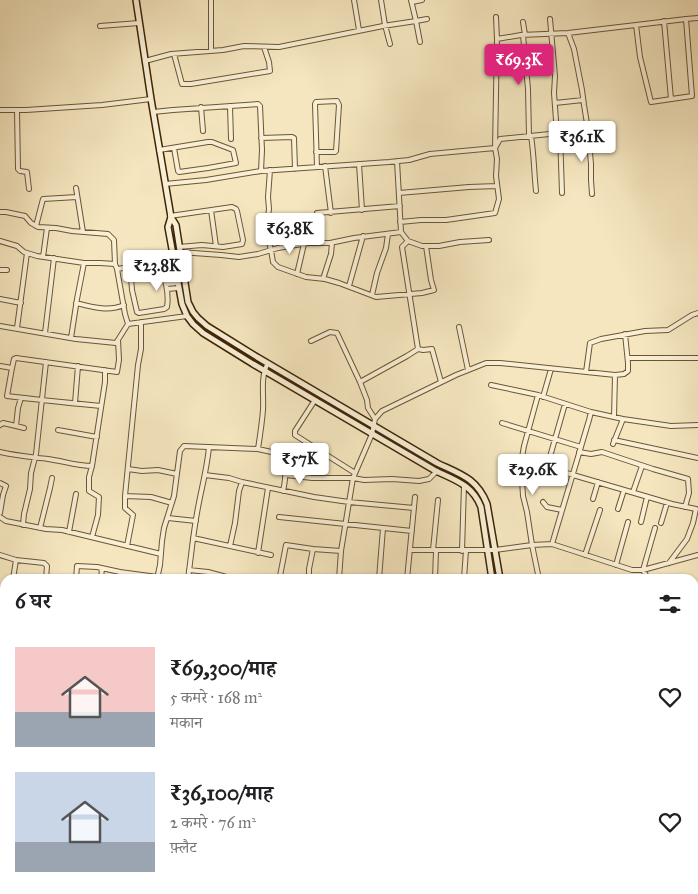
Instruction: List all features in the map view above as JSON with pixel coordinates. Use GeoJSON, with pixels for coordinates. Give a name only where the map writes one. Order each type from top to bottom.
{"type":"FeatureCollection","features":[{"type":"Feature","properties":{"kind":"street"},"geometry":{"type":"LineString","coordinates":[[136,0],[165,184],[171,216],[176,225],[188,302],[193,312],[207,326],[478,486],[487,504],[499,574]]}},
{"type":"Feature","properties":{"kind":"street"},"geometry":{"type":"LineString","coordinates":[[210,0],[211,51]]}},
{"type":"Feature","properties":{"kind":"street"},"geometry":{"type":"LineString","coordinates":[[354,0],[360,30]]}},
{"type":"Feature","properties":{"kind":"street"},"geometry":{"type":"LineString","coordinates":[[381,0],[390,44]]}},
{"type":"Feature","properties":{"kind":"street"},"geometry":{"type":"LineString","coordinates":[[420,42],[412,1],[422,0]]}},
{"type":"Feature","properties":{"kind":"street"},"geometry":{"type":"LineString","coordinates":[[400,222],[446,220],[495,213],[499,199],[495,148],[496,17]]}},
{"type":"Feature","properties":{"kind":"street"},"geometry":{"type":"LineString","coordinates":[[497,39],[524,35],[568,34],[698,18]]}},
{"type":"Feature","properties":{"kind":"street"},"geometry":{"type":"LineString","coordinates":[[145,61],[174,54],[244,46],[279,47],[385,25],[428,19]]}},
{"type":"Feature","properties":{"kind":"street"},"geometry":{"type":"LineString","coordinates":[[550,19],[555,76],[554,103],[561,149],[562,193]]}},
{"type":"Feature","properties":{"kind":"street"},"geometry":{"type":"LineString","coordinates":[[636,25],[640,57],[651,102],[692,96],[686,19]]}},
{"type":"Feature","properties":{"kind":"street"},"geometry":{"type":"LineString","coordinates":[[664,21],[670,99]]}},
{"type":"Feature","properties":{"kind":"street"},"geometry":{"type":"LineString","coordinates":[[100,26],[139,22]]}},
{"type":"Feature","properties":{"kind":"street"},"geometry":{"type":"LineString","coordinates":[[523,22],[530,136],[534,151],[533,164],[536,191]]}},
{"type":"Feature","properties":{"kind":"street"},"geometry":{"type":"LineString","coordinates":[[568,34],[582,90],[588,130],[592,194]]}},
{"type":"Feature","properties":{"kind":"street"},"geometry":{"type":"LineString","coordinates":[[174,54],[182,84],[191,84],[270,71],[264,47]]}},
{"type":"Feature","properties":{"kind":"street"},"geometry":{"type":"LineString","coordinates":[[0,110],[102,105],[151,99]]}},
{"type":"Feature","properties":{"kind":"street"},"geometry":{"type":"LineString","coordinates":[[554,103],[583,100]]}},
{"type":"Feature","properties":{"kind":"street"},"geometry":{"type":"LineString","coordinates":[[316,152],[336,151],[339,105],[337,102],[316,102],[316,152],[317,167]]}},
{"type":"Feature","properties":{"kind":"street"},"geometry":{"type":"LineString","coordinates":[[153,112],[259,105],[262,150],[261,171]]}},
{"type":"Feature","properties":{"kind":"street"},"geometry":{"type":"LineString","coordinates":[[230,106],[231,139]]}},
{"type":"Feature","properties":{"kind":"street"},"geometry":{"type":"LineString","coordinates":[[201,108],[203,131]]}},
{"type":"Feature","properties":{"kind":"street"},"geometry":{"type":"LineString","coordinates":[[16,110],[18,169],[27,173],[28,189]]}},
{"type":"Feature","properties":{"kind":"street"},"geometry":{"type":"LineString","coordinates":[[495,148],[500,139],[558,134],[598,128]]}},
{"type":"Feature","properties":{"kind":"street"},"geometry":{"type":"LineString","coordinates":[[261,138],[294,138],[295,169]]}},
{"type":"Feature","properties":{"kind":"street"},"geometry":{"type":"LineString","coordinates":[[159,150],[212,142],[233,150],[236,163],[179,172],[174,148]]}},
{"type":"Feature","properties":{"kind":"street"},"geometry":{"type":"LineString","coordinates":[[165,184],[270,170],[409,160],[430,154],[495,148]]}},
{"type":"Feature","properties":{"kind":"street"},"geometry":{"type":"LineString","coordinates":[[397,161],[401,232],[408,241],[422,246],[439,246],[489,240]]}},
{"type":"Feature","properties":{"kind":"street"},"geometry":{"type":"LineString","coordinates":[[359,164],[362,210]]}},
{"type":"Feature","properties":{"kind":"street"},"geometry":{"type":"LineString","coordinates":[[325,166],[332,213]]}},
{"type":"Feature","properties":{"kind":"street"},"geometry":{"type":"LineString","coordinates":[[270,170],[266,224],[273,262],[278,267],[306,277],[323,279],[349,286],[376,297],[410,294],[434,290],[426,246]]}},
{"type":"Feature","properties":{"kind":"street"},"geometry":{"type":"LineString","coordinates":[[399,194],[497,186]]}},
{"type":"Feature","properties":{"kind":"street"},"geometry":{"type":"LineString","coordinates":[[76,188],[83,232]]}},
{"type":"Feature","properties":{"kind":"street"},"geometry":{"type":"LineString","coordinates":[[36,226],[43,199],[77,197]]}},
{"type":"Feature","properties":{"kind":"street"},"geometry":{"type":"LineString","coordinates":[[317,213],[400,206]]}},
{"type":"Feature","properties":{"kind":"street"},"geometry":{"type":"LineString","coordinates":[[171,216],[232,207],[236,208],[237,211],[243,240],[242,244],[228,246],[202,245],[180,250]]}},
{"type":"Feature","properties":{"kind":"street"},"geometry":{"type":"LineString","coordinates":[[211,210],[216,246]]}},
{"type":"Feature","properties":{"kind":"street"},"geometry":{"type":"LineString","coordinates":[[0,212],[25,216],[36,226],[108,234],[114,240],[116,266],[128,324],[116,343],[71,338],[0,326]]}},
{"type":"Feature","properties":{"kind":"street"},"geometry":{"type":"LineString","coordinates":[[171,216],[168,227],[178,285],[182,304],[193,324],[203,333],[264,370],[372,434],[464,485],[473,492],[481,506],[491,574]]}},
{"type":"Feature","properties":{"kind":"street"},"geometry":{"type":"LineString","coordinates":[[43,257],[46,228]]}},
{"type":"Feature","properties":{"kind":"street"},"geometry":{"type":"LineString","coordinates":[[180,250],[239,257],[278,248],[304,244],[332,243],[363,236],[401,232]]}},
{"type":"Feature","properties":{"kind":"street"},"geometry":{"type":"LineString","coordinates":[[372,295],[377,272],[386,248],[388,234]]}},
{"type":"Feature","properties":{"kind":"street"},"geometry":{"type":"LineString","coordinates":[[349,286],[363,236]]}},
{"type":"Feature","properties":{"kind":"street"},"geometry":{"type":"LineString","coordinates":[[0,241],[17,246],[24,252],[43,257],[84,263],[100,262],[116,266],[174,260]]}},
{"type":"Feature","properties":{"kind":"street"},"geometry":{"type":"LineString","coordinates":[[408,241],[402,248],[418,349]]}},
{"type":"Feature","properties":{"kind":"street"},"geometry":{"type":"LineString","coordinates":[[323,279],[331,254],[332,243]]}},
{"type":"Feature","properties":{"kind":"street"},"geometry":{"type":"LineString","coordinates":[[298,274],[304,244]]}},
{"type":"Feature","properties":{"kind":"street"},"geometry":{"type":"LineString","coordinates":[[17,328],[28,253]]}},
{"type":"Feature","properties":{"kind":"street"},"geometry":{"type":"LineString","coordinates":[[45,333],[54,258]]}},
{"type":"Feature","properties":{"kind":"street"},"geometry":{"type":"LineString","coordinates":[[71,338],[84,263]]}},
{"type":"Feature","properties":{"kind":"street"},"geometry":{"type":"LineString","coordinates":[[0,270],[6,270]]}},
{"type":"Feature","properties":{"kind":"street"},"geometry":{"type":"LineString","coordinates":[[162,271],[166,286],[167,307],[137,312],[132,276],[162,271]]}},
{"type":"Feature","properties":{"kind":"street"},"geometry":{"type":"LineString","coordinates":[[166,286],[178,285]]}},
{"type":"Feature","properties":{"kind":"street"},"geometry":{"type":"LineString","coordinates":[[122,294],[133,292]]}},
{"type":"Feature","properties":{"kind":"street"},"geometry":{"type":"LineString","coordinates":[[0,299],[21,303]]}},
{"type":"Feature","properties":{"kind":"street"},"geometry":{"type":"LineString","coordinates":[[76,303],[97,308],[115,309],[124,305]]}},
{"type":"Feature","properties":{"kind":"street"},"geometry":{"type":"LineString","coordinates":[[586,372],[590,343],[625,334],[668,330],[698,313]]}},
{"type":"Feature","properties":{"kind":"street"},"geometry":{"type":"LineString","coordinates":[[128,324],[187,316]]}},
{"type":"Feature","properties":{"kind":"street"},"geometry":{"type":"LineString","coordinates":[[127,546],[133,515],[125,508],[125,496],[141,349],[141,322]]}},
{"type":"Feature","properties":{"kind":"street"},"geometry":{"type":"LineString","coordinates":[[460,327],[468,370]]}},
{"type":"Feature","properties":{"kind":"street"},"geometry":{"type":"LineString","coordinates":[[310,341],[330,332],[337,333],[360,382],[368,408],[376,419]]}},
{"type":"Feature","properties":{"kind":"street"},"geometry":{"type":"LineString","coordinates":[[340,574],[341,551],[352,478],[372,434],[376,419],[382,411],[486,363],[615,376],[624,374],[628,371],[625,334]]}},
{"type":"Feature","properties":{"kind":"street"},"geometry":{"type":"LineString","coordinates":[[101,406],[7,396],[14,358],[116,372],[119,360],[118,340]]}},
{"type":"Feature","properties":{"kind":"street"},"geometry":{"type":"LineString","coordinates":[[360,382],[418,349],[432,349],[442,382]]}},
{"type":"Feature","properties":{"kind":"street"},"geometry":{"type":"LineString","coordinates":[[628,358],[698,358]]}},
{"type":"Feature","properties":{"kind":"street"},"geometry":{"type":"LineString","coordinates":[[23,525],[35,458],[46,362]]}},
{"type":"Feature","properties":{"kind":"street"},"geometry":{"type":"LineString","coordinates":[[258,449],[263,412],[262,384],[264,370],[268,363]]}},
{"type":"Feature","properties":{"kind":"street"},"geometry":{"type":"LineString","coordinates":[[0,366],[12,368]]}},
{"type":"Feature","properties":{"kind":"street"},"geometry":{"type":"LineString","coordinates":[[75,403],[78,366]]}},
{"type":"Feature","properties":{"kind":"street"},"geometry":{"type":"LineString","coordinates":[[543,398],[551,369]]}},
{"type":"Feature","properties":{"kind":"street"},"geometry":{"type":"LineString","coordinates":[[92,537],[98,515],[100,497],[89,491],[89,477],[97,436],[105,370]]}},
{"type":"Feature","properties":{"kind":"street"},"geometry":{"type":"LineString","coordinates":[[614,417],[615,376]]}},
{"type":"Feature","properties":{"kind":"street"},"geometry":{"type":"LineString","coordinates":[[491,385],[538,395],[590,412],[623,419],[671,426],[698,425]]}},
{"type":"Feature","properties":{"kind":"street"},"geometry":{"type":"LineString","coordinates":[[538,395],[521,458],[523,496],[538,574]]}},
{"type":"Feature","properties":{"kind":"street"},"geometry":{"type":"LineString","coordinates":[[16,426],[21,398]]}},
{"type":"Feature","properties":{"kind":"street"},"geometry":{"type":"LineString","coordinates":[[315,400],[295,431],[296,435],[355,472]]}},
{"type":"Feature","properties":{"kind":"street"},"geometry":{"type":"LineString","coordinates":[[547,467],[565,404]]}},
{"type":"Feature","properties":{"kind":"street"},"geometry":{"type":"LineString","coordinates":[[552,544],[590,412]]}},
{"type":"Feature","properties":{"kind":"street"},"geometry":{"type":"LineString","coordinates":[[623,419],[614,442],[698,458]]}},
{"type":"Feature","properties":{"kind":"street"},"geometry":{"type":"LineString","coordinates":[[0,425],[3,423],[24,428]]}},
{"type":"Feature","properties":{"kind":"street"},"geometry":{"type":"LineString","coordinates":[[502,423],[581,447]]}},
{"type":"Feature","properties":{"kind":"street"},"geometry":{"type":"LineString","coordinates":[[58,430],[97,436]]}},
{"type":"Feature","properties":{"kind":"street"},"geometry":{"type":"LineString","coordinates":[[158,574],[162,541],[172,503],[181,447],[258,449],[285,455],[286,475],[283,491]]}},
{"type":"Feature","properties":{"kind":"street"},"geometry":{"type":"LineString","coordinates":[[189,574],[209,447]]}},
{"type":"Feature","properties":{"kind":"street"},"geometry":{"type":"LineString","coordinates":[[0,452],[55,460],[80,466],[92,466]]}},
{"type":"Feature","properties":{"kind":"street"},"geometry":{"type":"LineString","coordinates":[[579,452],[591,454],[602,452],[688,479],[685,507]]}},
{"type":"Feature","properties":{"kind":"street"},"geometry":{"type":"LineString","coordinates":[[521,458],[667,503],[696,509],[688,538],[669,562]]}},
{"type":"Feature","properties":{"kind":"street"},"geometry":{"type":"LineString","coordinates":[[633,492],[642,466]]}},
{"type":"Feature","properties":{"kind":"street"},"geometry":{"type":"LineString","coordinates":[[128,469],[142,471],[158,470],[177,474]]}},
{"type":"Feature","properties":{"kind":"street"},"geometry":{"type":"LineString","coordinates":[[286,475],[312,478],[419,481],[429,479],[437,471]]}},
{"type":"Feature","properties":{"kind":"street"},"geometry":{"type":"LineString","coordinates":[[205,475],[349,502],[414,508]]}},
{"type":"Feature","properties":{"kind":"street"},"geometry":{"type":"LineString","coordinates":[[40,528],[52,478]]}},
{"type":"Feature","properties":{"kind":"street"},"geometry":{"type":"LineString","coordinates":[[230,546],[242,482]]}},
{"type":"Feature","properties":{"kind":"street"},"geometry":{"type":"LineString","coordinates":[[593,499],[598,482]]}},
{"type":"Feature","properties":{"kind":"street"},"geometry":{"type":"LineString","coordinates":[[0,483],[6,486],[0,513]]}},
{"type":"Feature","properties":{"kind":"street"},"geometry":{"type":"LineString","coordinates":[[464,485],[464,574]]}},
{"type":"Feature","properties":{"kind":"street"},"geometry":{"type":"LineString","coordinates":[[258,553],[268,488]]}},
{"type":"Feature","properties":{"kind":"street"},"geometry":{"type":"LineString","coordinates":[[618,509],[624,490]]}},
{"type":"Feature","properties":{"kind":"street"},"geometry":{"type":"LineString","coordinates":[[69,532],[76,494]]}},
{"type":"Feature","properties":{"kind":"street"},"geometry":{"type":"LineString","coordinates":[[125,496],[151,497],[172,503]]}},
{"type":"Feature","properties":{"kind":"street"},"geometry":{"type":"LineString","coordinates":[[408,574],[415,497]]}},
{"type":"Feature","properties":{"kind":"street"},"geometry":{"type":"LineString","coordinates":[[641,522],[647,497]]}},
{"type":"Feature","properties":{"kind":"street"},"geometry":{"type":"LineString","coordinates":[[435,574],[438,500]]}},
{"type":"Feature","properties":{"kind":"street"},"geometry":{"type":"LineString","coordinates":[[543,502],[547,507],[562,510]]}},
{"type":"Feature","properties":{"kind":"street"},"geometry":{"type":"LineString","coordinates":[[661,523],[667,503]]}},
{"type":"Feature","properties":{"kind":"street"},"geometry":{"type":"LineString","coordinates":[[585,555],[600,510]]}},
{"type":"Feature","properties":{"kind":"street"},"geometry":{"type":"LineString","coordinates":[[0,517],[6,521],[23,525],[62,530],[161,554]]}},
{"type":"Feature","properties":{"kind":"street"},"geometry":{"type":"LineString","coordinates":[[279,517],[412,530]]}},
{"type":"Feature","properties":{"kind":"street"},"geometry":{"type":"LineString","coordinates":[[168,518],[196,522]]}},
{"type":"Feature","properties":{"kind":"street"},"geometry":{"type":"LineString","coordinates":[[616,565],[628,522]]}},
{"type":"Feature","properties":{"kind":"street"},"geometry":{"type":"LineString","coordinates":[[693,523],[698,525]]}},
{"type":"Feature","properties":{"kind":"street"},"geometry":{"type":"LineString","coordinates":[[379,574],[383,528]]}},
{"type":"Feature","properties":{"kind":"street"},"geometry":{"type":"LineString","coordinates":[[645,574],[643,570],[655,528]]}},
{"type":"Feature","properties":{"kind":"street"},"geometry":{"type":"LineString","coordinates":[[193,538],[271,555]]}},
{"type":"Feature","properties":{"kind":"street"},"geometry":{"type":"LineString","coordinates":[[410,550],[495,550],[552,544],[632,570],[643,570],[698,554]]}},
{"type":"Feature","properties":{"kind":"street"},"geometry":{"type":"LineString","coordinates":[[280,574],[286,545],[313,550],[341,551]]}},
{"type":"Feature","properties":{"kind":"street"},"geometry":{"type":"LineString","coordinates":[[310,574],[313,550]]}},
{"type":"Feature","properties":{"kind":"street"},"geometry":{"type":"LineString","coordinates":[[0,556],[44,563],[47,566],[46,574]]}},
{"type":"Feature","properties":{"kind":"street"},"geometry":{"type":"LineString","coordinates":[[14,574],[16,560]]}},
{"type":"Feature","properties":{"kind":"street"},"geometry":{"type":"LineString","coordinates":[[77,574],[78,566],[137,574]]}},
{"type":"Feature","properties":{"kind":"street"},"geometry":{"type":"LineString","coordinates":[[101,574],[102,568]]}},
{"type":"Feature","properties":{"kind":"street"},"geometry":{"type":"LineString","coordinates":[[189,570],[215,574]]}}]}
